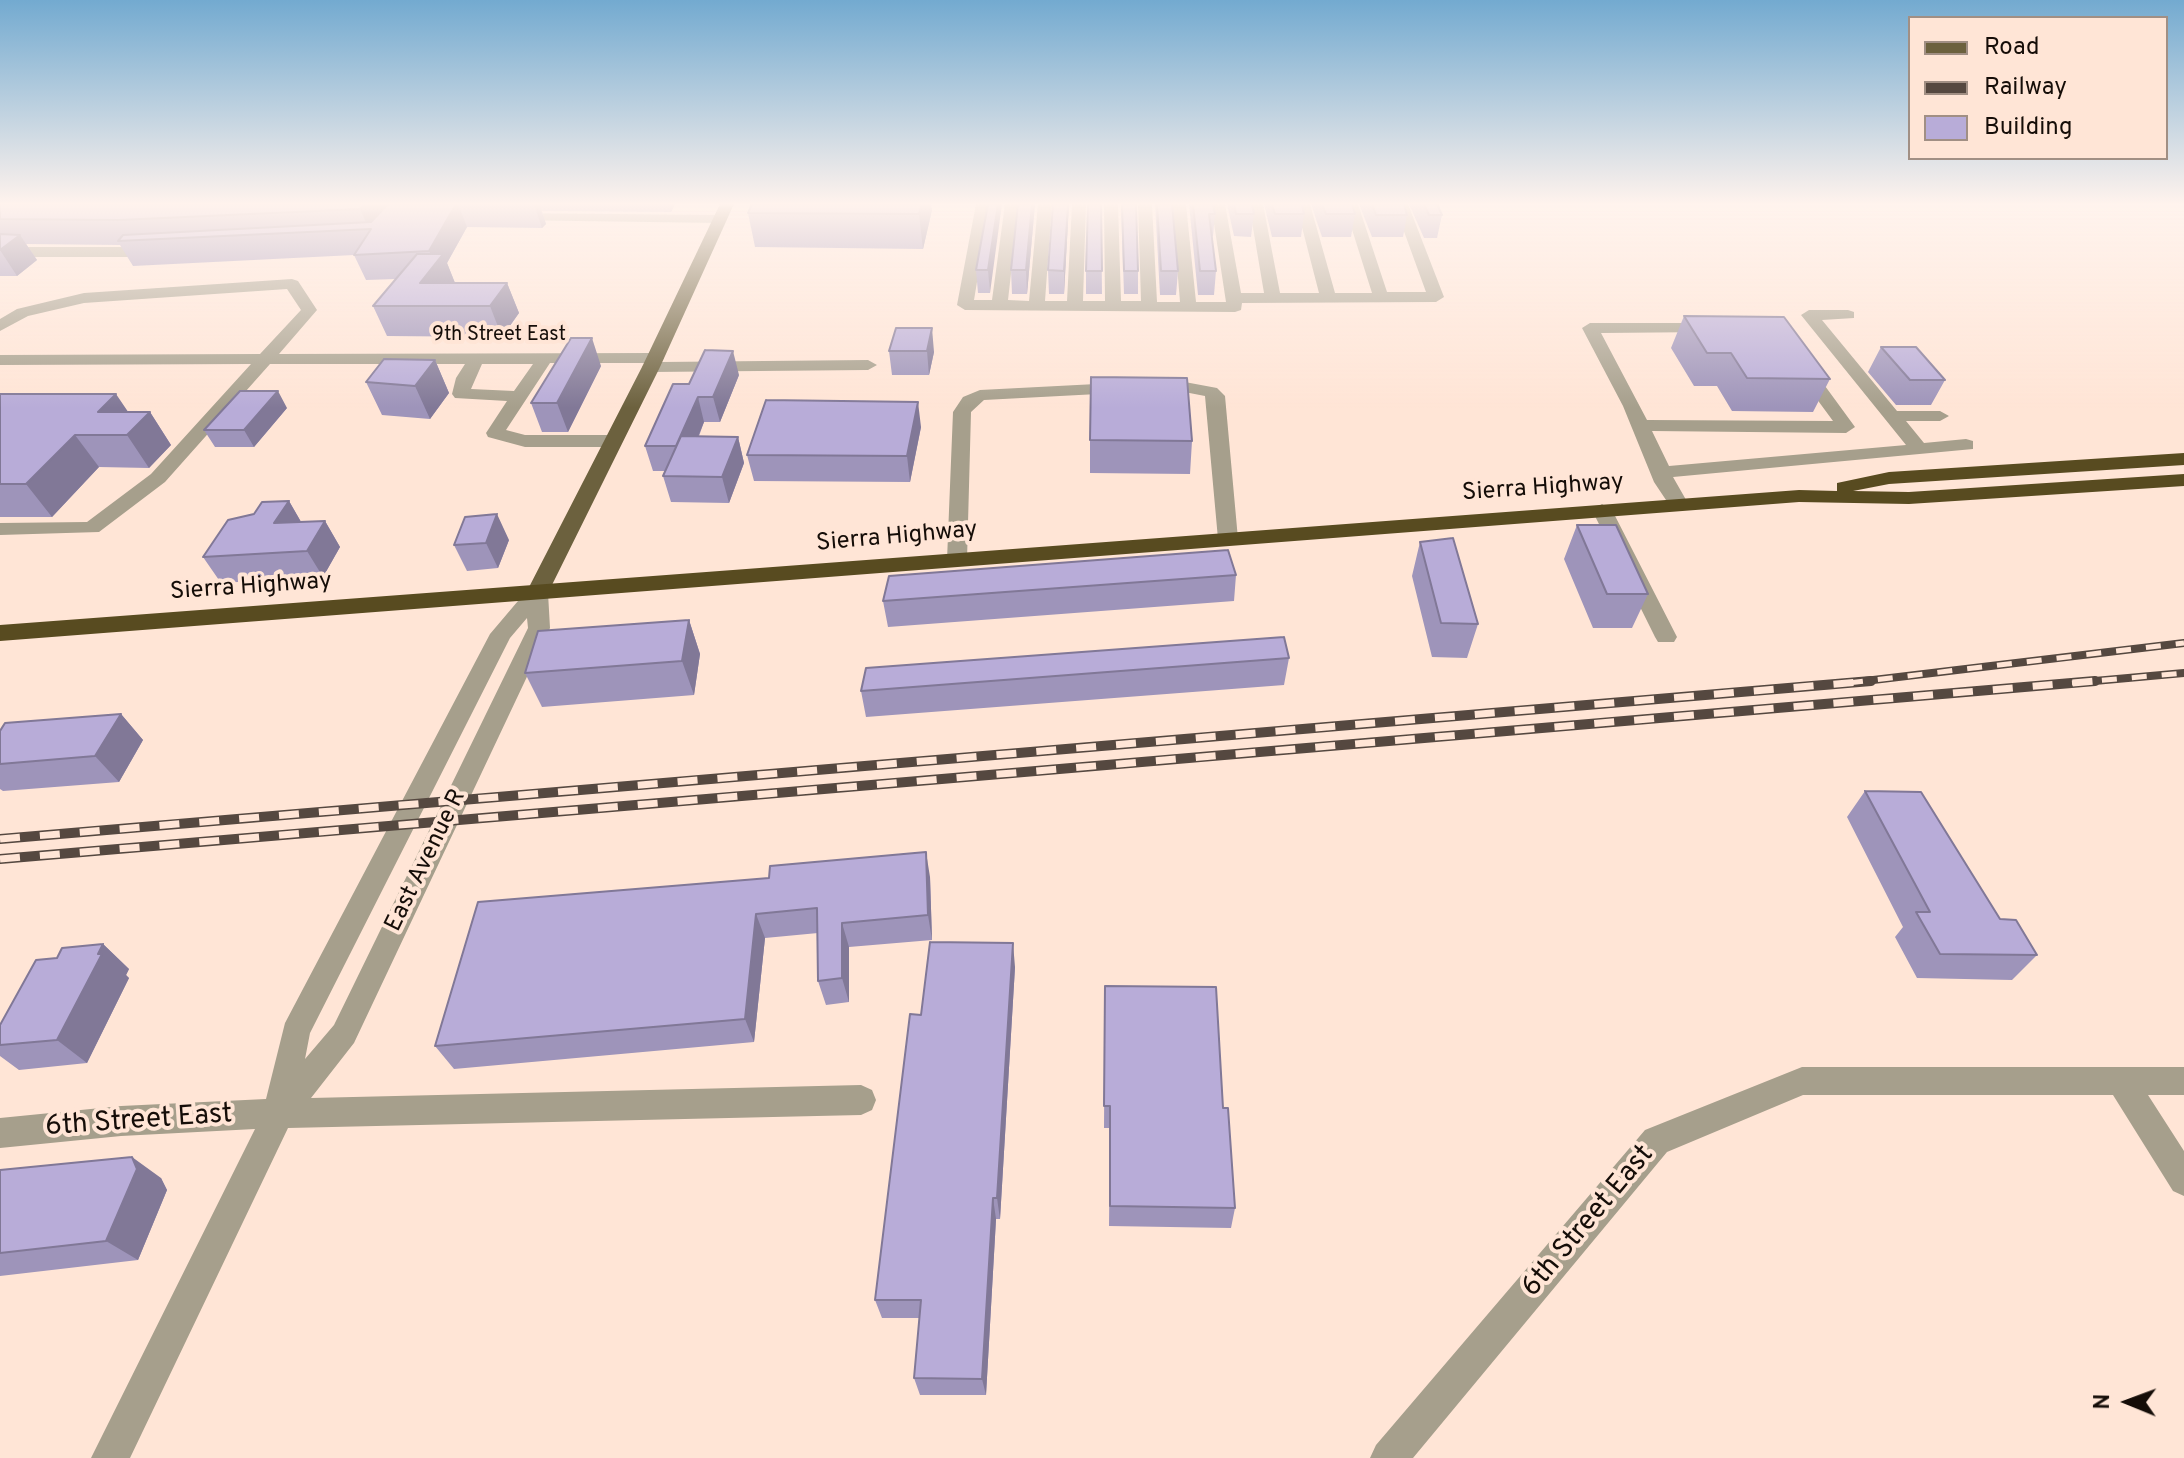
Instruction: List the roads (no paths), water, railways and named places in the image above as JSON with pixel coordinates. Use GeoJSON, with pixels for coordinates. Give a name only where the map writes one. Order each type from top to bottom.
{"type":"FeatureCollection","features":[{"type":"Feature","properties":{"kind":"highway","name":"Sierra Highway"},"geometry":{"type":"LineString","coordinates":[[1799,496],[1889,478],[2184,459]]}},
{"type":"Feature","properties":{"kind":"highway","name":"Sierra Highway"},"geometry":{"type":"LineString","coordinates":[[0,633],[1799,496],[1909,498],[2184,480]]}},
{"type":"Feature","properties":{"kind":"main road","name":"East Avenue R"},"geometry":{"type":"LineString","coordinates":[[537,593],[696,272]]}},
{"type":"Feature","properties":{"kind":"street"},"geometry":{"type":"LineString","coordinates":[[971,272],[965,305],[1235,307],[1230,272]]}},
{"type":"Feature","properties":{"kind":"street"},"geometry":{"type":"LineString","coordinates":[[999,306],[1003,272]]}},
{"type":"Feature","properties":{"kind":"street"},"geometry":{"type":"LineString","coordinates":[[1037,306],[1040,272]]}},
{"type":"Feature","properties":{"kind":"street"},"geometry":{"type":"LineString","coordinates":[[1075,306],[1076,272]]}},
{"type":"Feature","properties":{"kind":"street"},"geometry":{"type":"LineString","coordinates":[[1112,272],[1113,306]]}},
{"type":"Feature","properties":{"kind":"street"},"geometry":{"type":"LineString","coordinates":[[1148,272],[1149,306]]}},
{"type":"Feature","properties":{"kind":"street"},"geometry":{"type":"LineString","coordinates":[[1185,272],[1188,306]]}},
{"type":"Feature","properties":{"kind":"street"},"geometry":{"type":"LineString","coordinates":[[1268,272],[1273,298]]}},
{"type":"Feature","properties":{"kind":"street"},"geometry":{"type":"LineString","coordinates":[[1321,272],[1328,297]]}},
{"type":"Feature","properties":{"kind":"street"},"geometry":{"type":"LineString","coordinates":[[1373,272],[1381,297]]}},
{"type":"Feature","properties":{"kind":"street"},"geometry":{"type":"LineString","coordinates":[[1234,298],[1436,297],[1427,272]]}},
{"type":"Feature","properties":{"kind":"street"},"geometry":{"type":"LineString","coordinates":[[0,326],[23,312],[84,298],[292,284],[309,310],[158,478],[92,528],[0,529]]}},
{"type":"Feature","properties":{"kind":"street"},"geometry":{"type":"LineString","coordinates":[[1848,315],[1809,315],[1919,449]]}},
{"type":"Feature","properties":{"kind":"street"},"geometry":{"type":"LineString","coordinates":[[1679,505],[1664,482],[1641,425],[1590,328],[1731,328]]}},
{"type":"Feature","properties":{"kind":"street"},"geometry":{"type":"LineString","coordinates":[[1792,352],[1867,455]]}},
{"type":"Feature","properties":{"kind":"street"},"geometry":{"type":"LineString","coordinates":[[477,358],[465,378],[461,394],[517,396]]}},
{"type":"Feature","properties":{"kind":"street"},"geometry":{"type":"LineString","coordinates":[[545,358],[495,433],[525,441],[614,441]]}},
{"type":"Feature","properties":{"kind":"street","name":"9th Street East"},"geometry":{"type":"LineString","coordinates":[[0,360],[545,358],[653,363],[868,365]]}},
{"type":"Feature","properties":{"kind":"street"},"geometry":{"type":"LineString","coordinates":[[957,560],[962,412],[969,401],[980,395],[1174,385],[1211,392],[1216,396],[1228,539]]}},
{"type":"Feature","properties":{"kind":"street"},"geometry":{"type":"LineString","coordinates":[[1891,416],[1940,416]]}},
{"type":"Feature","properties":{"kind":"street"},"geometry":{"type":"LineString","coordinates":[[1641,425],[1846,427]]}},
{"type":"Feature","properties":{"kind":"street"},"geometry":{"type":"LineString","coordinates":[[1662,472],[1966,445]]}},
{"type":"Feature","properties":{"kind":"street"},"geometry":{"type":"LineString","coordinates":[[1602,510],[1666,637]]}},
{"type":"Feature","properties":{"kind":"street","name":"East Avenue R"},"geometry":{"type":"LineString","coordinates":[[279,1113],[295,1032],[501,634],[537,593]]}},
{"type":"Feature","properties":{"kind":"street","name":"East Avenue R"},"geometry":{"type":"LineString","coordinates":[[110,1458],[279,1113],[344,1034],[539,628],[537,593]]}},
{"type":"Feature","properties":{"kind":"street","name":"6th Street East"},"geometry":{"type":"LineString","coordinates":[[1389,1458],[1656,1141],[1802,1081],[2184,1081]]}},
{"type":"Feature","properties":{"kind":"street"},"geometry":{"type":"LineString","coordinates":[[2121,1081],[2184,1180]]}},
{"type":"Feature","properties":{"kind":"street","name":"6th Street East"},"geometry":{"type":"LineString","coordinates":[[0,1133],[121,1121],[279,1113],[861,1100]]}},
{"type":"Feature","properties":{"kind":"railway"},"geometry":{"type":"LineString","coordinates":[[1850,683],[2184,643]]}},
{"type":"Feature","properties":{"kind":"railway"},"geometry":{"type":"LineString","coordinates":[[2083,682],[2184,673]]}},
{"type":"Feature","properties":{"kind":"railway"},"geometry":{"type":"LineString","coordinates":[[1850,683],[1871,681]]}},
{"type":"Feature","properties":{"kind":"railway"},"geometry":{"type":"LineString","coordinates":[[2083,682],[2095,681]]}},
{"type":"Feature","properties":{"kind":"railway"},"geometry":{"type":"LineString","coordinates":[[0,859],[2083,682]]}},
{"type":"Feature","properties":{"kind":"railway"},"geometry":{"type":"LineString","coordinates":[[2072,683],[2083,682]]}},
{"type":"Feature","properties":{"kind":"railway"},"geometry":{"type":"LineString","coordinates":[[0,839],[1850,683]]}}]}
